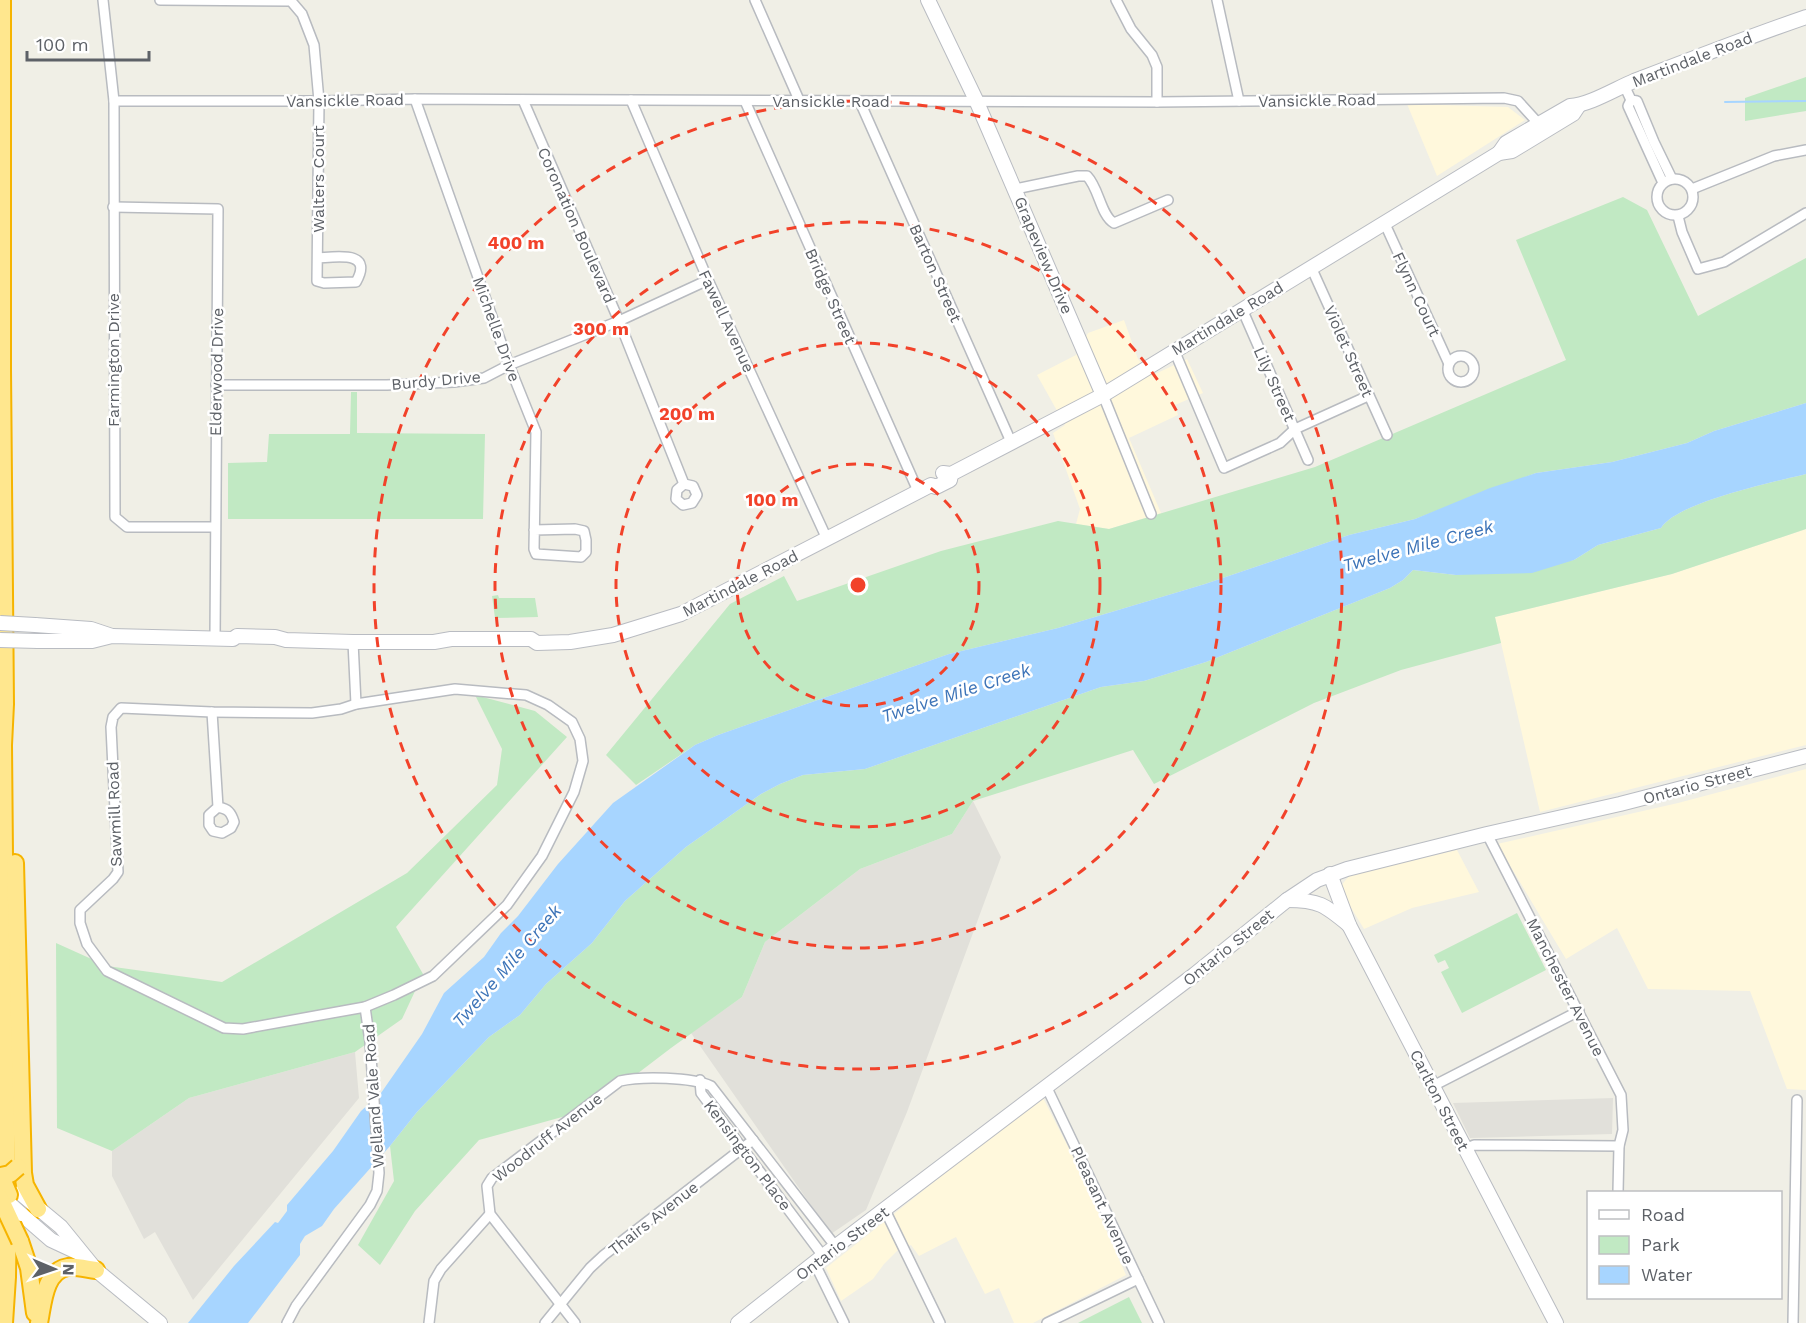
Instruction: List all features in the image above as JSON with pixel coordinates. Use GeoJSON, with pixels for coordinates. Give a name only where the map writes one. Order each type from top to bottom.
{"type":"FeatureCollection","features":[{"type":"Feature","properties":{"kind":"highway"},"geometry":{"type":"LineString","coordinates":[[2,0],[5,704],[3,745],[8,1235],[4,1323]]}},
{"type":"Feature","properties":{"kind":"highway"},"geometry":{"type":"LineString","coordinates":[[5,704],[17,903],[20,1160],[23,1179],[38,1209]]}},
{"type":"Feature","properties":{"kind":"highway"},"geometry":{"type":"LineString","coordinates":[[20,1160],[10,1174],[0,1176],[10,1199],[20,1241],[26,1255],[37,1323]]}},
{"type":"Feature","properties":{"kind":"highway"},"geometry":{"type":"LineString","coordinates":[[10,1199],[38,1209]]}},
{"type":"Feature","properties":{"kind":"highway"},"geometry":{"type":"LineString","coordinates":[[37,1323],[46,1288],[55,1273],[70,1267],[96,1270]]}},
{"type":"Feature","properties":{"kind":"main road","name":"Grapeview Drive"},"geometry":{"type":"LineString","coordinates":[[928,0],[976,100],[1103,395]]}},
{"type":"Feature","properties":{"kind":"main road","name":"Martindale Road"},"geometry":{"type":"LineString","coordinates":[[0,640],[92,641],[111,636],[233,639],[237,636],[266,636],[286,640],[353,642],[531,639],[537,643],[570,642],[612,635],[662,621],[681,614],[918,492],[931,485],[931,479],[945,472],[951,474],[1103,395],[1385,224],[1499,153],[1506,143],[1570,106],[1579,105],[1624,85],[1806,16]]}},
{"type":"Feature","properties":{"kind":"main road","name":"Martindale Road"},"geometry":{"type":"LineString","coordinates":[[1499,153],[1512,151],[1573,114],[1579,105]]}},
{"type":"Feature","properties":{"kind":"main road","name":"Martindale Road"},"geometry":{"type":"LineString","coordinates":[[0,623],[91,629],[111,636]]}},
{"type":"Feature","properties":{"kind":"main road","name":"Ontario Street"},"geometry":{"type":"LineString","coordinates":[[738,1323],[1194,975],[1287,900],[1317,880],[1330,874],[1488,834],[1620,804],[1806,756]]}},
{"type":"Feature","properties":{"kind":"main road","name":"Carlton Street"},"geometry":{"type":"LineString","coordinates":[[1330,874],[1350,925],[1556,1323]]}},
{"type":"Feature","properties":{"kind":"main road"},"geometry":{"type":"LineString","coordinates":[[1287,900],[1307,900],[1325,905],[1350,925]]}},
{"type":"Feature","properties":{"kind":"main road"},"geometry":{"type":"LineString","coordinates":[[10,1199],[51,1240],[83,1254]]}},
{"type":"Feature","properties":{"kind":"main road"},"geometry":{"type":"LineString","coordinates":[[38,1209],[61,1227],[96,1270],[160,1323]]}},
{"type":"Feature","properties":{"kind":"street","name":"Farmington Drive"},"geometry":{"type":"LineString","coordinates":[[103,0],[114,100],[115,517],[127,526],[214,527]]}},
{"type":"Feature","properties":{"kind":"street","name":"Walters Court"},"geometry":{"type":"LineString","coordinates":[[160,0],[291,2],[302,14],[314,45],[319,101],[316,281],[356,282],[360,275],[358,260],[351,256],[318,258]]}},
{"type":"Feature","properties":{"kind":"street"},"geometry":{"type":"LineString","coordinates":[[755,0],[799,100]]}},
{"type":"Feature","properties":{"kind":"street"},"geometry":{"type":"LineString","coordinates":[[1116,0],[1131,29],[1152,55],[1157,67],[1157,102]]}},
{"type":"Feature","properties":{"kind":"street"},"geometry":{"type":"LineString","coordinates":[[1218,0],[1239,101]]}},
{"type":"Feature","properties":{"kind":"street"},"geometry":{"type":"LineString","coordinates":[[1624,85],[1631,100],[1637,101],[1668,181]]}},
{"type":"Feature","properties":{"kind":"street","name":"Vansickle Road"},"geometry":{"type":"LineString","coordinates":[[114,100],[1157,102],[1504,98],[1518,101],[1538,123]]}},
{"type":"Feature","properties":{"kind":"street","name":"Michelle Drive"},"geometry":{"type":"LineString","coordinates":[[415,99],[509,365],[536,432],[534,530],[534,549],[536,554],[580,557],[586,552],[584,531],[575,529],[534,530]]}},
{"type":"Feature","properties":{"kind":"street","name":"Coronation Boulevard"},"geometry":{"type":"LineString","coordinates":[[523,100],[620,321],[684,484]]}},
{"type":"Feature","properties":{"kind":"street","name":"Fawell Avenue"},"geometry":{"type":"LineString","coordinates":[[631,100],[708,280],[827,539]]}},
{"type":"Feature","properties":{"kind":"street","name":"Bridge Street"},"geometry":{"type":"LineString","coordinates":[[745,101],[918,492]]}},
{"type":"Feature","properties":{"kind":"street","name":"Barton Street"},"geometry":{"type":"LineString","coordinates":[[860,102],[1012,444]]}},
{"type":"Feature","properties":{"kind":"street"},"geometry":{"type":"LineString","coordinates":[[1692,189],[1774,156],[1806,150]]}},
{"type":"Feature","properties":{"kind":"street"},"geometry":{"type":"LineString","coordinates":[[1015,189],[1087,176],[1094,186],[1108,219],[1114,223],[1168,200]]}},
{"type":"Feature","properties":{"kind":"street"},"geometry":{"type":"LineString","coordinates":[[1683,180],[1692,189],[1694,201],[1692,206],[1678,216],[1666,213],[1658,204],[1657,193],[1668,181],[1683,180]]}},
{"type":"Feature","properties":{"kind":"street","name":"Elderwood Drive"},"geometry":{"type":"LineString","coordinates":[[113,207],[218,209],[215,639]]}},
{"type":"Feature","properties":{"kind":"street"},"geometry":{"type":"LineString","coordinates":[[1678,216],[1682,232],[1698,269],[1724,262],[1806,213]]}},
{"type":"Feature","properties":{"kind":"street","name":"Flynn Court"},"geometry":{"type":"LineString","coordinates":[[1385,224],[1449,364]]}},
{"type":"Feature","properties":{"kind":"street","name":"Violet Street"},"geometry":{"type":"LineString","coordinates":[[1311,267],[1387,435]]}},
{"type":"Feature","properties":{"kind":"street","name":"Burdy Drive"},"geometry":{"type":"LineString","coordinates":[[216,385],[387,385],[454,382],[484,378],[509,365],[620,321],[708,280]]}},
{"type":"Feature","properties":{"kind":"street","name":"Lily Street"},"geometry":{"type":"LineString","coordinates":[[1242,309],[1308,460]]}},
{"type":"Feature","properties":{"kind":"street"},"geometry":{"type":"LineString","coordinates":[[1174,350],[1224,468],[1280,443],[1295,429],[1368,396]]}},
{"type":"Feature","properties":{"kind":"street","name":"Grapeview Drive"},"geometry":{"type":"LineString","coordinates":[[1103,395],[1151,513]]}},
{"type":"Feature","properties":{"kind":"street"},"geometry":{"type":"LineString","coordinates":[[353,642],[356,704]]}},
{"type":"Feature","properties":{"kind":"street","name":"Welland Vale Road"},"geometry":{"type":"LineString","coordinates":[[287,1323],[296,1306],[370,1205],[377,1191],[380,1173],[370,1042],[365,1007],[394,996],[433,976],[507,905],[542,856],[574,792],[583,761],[580,739],[572,722],[548,705],[526,695],[455,689],[356,704]]}},
{"type":"Feature","properties":{"kind":"street","name":"Sawmill Road"},"geometry":{"type":"LineString","coordinates":[[356,704],[341,709],[312,713],[121,708],[113,717],[111,727],[118,872],[114,879],[80,910],[80,923],[87,944],[107,971],[224,1028],[243,1029],[365,1007]]}},
{"type":"Feature","properties":{"kind":"street"},"geometry":{"type":"LineString","coordinates":[[212,712],[218,807]]}},
{"type":"Feature","properties":{"kind":"street","name":"Manchester Avenue"},"geometry":{"type":"LineString","coordinates":[[1488,834],[1621,1095],[1623,1130],[1618,1146],[1618,1191]]}},
{"type":"Feature","properties":{"kind":"street"},"geometry":{"type":"LineString","coordinates":[[1433,1086],[1579,1011]]}},
{"type":"Feature","properties":{"kind":"street","name":"Woodruff Avenue"},"geometry":{"type":"LineString","coordinates":[[490,1214],[487,1186],[492,1178],[620,1081],[632,1078],[699,1080]]}},
{"type":"Feature","properties":{"kind":"street","name":"Kensington Place"},"geometry":{"type":"LineString","coordinates":[[699,1080],[711,1086],[836,1246]]}},
{"type":"Feature","properties":{"kind":"street","name":"Kensington Place"},"geometry":{"type":"LineString","coordinates":[[699,1080],[701,1092],[743,1148],[819,1259],[844,1323]]}},
{"type":"Feature","properties":{"kind":"street","name":"Pleasant Avenue"},"geometry":{"type":"LineString","coordinates":[[1047,1088],[1159,1323]]}},
{"type":"Feature","properties":{"kind":"street"},"geometry":{"type":"LineString","coordinates":[[1793,1323],[1797,1100]]}},
{"type":"Feature","properties":{"kind":"street","name":"Thairs Avenue"},"geometry":{"type":"LineString","coordinates":[[546,1323],[590,1268],[604,1255],[753,1140]]}},
{"type":"Feature","properties":{"kind":"street"},"geometry":{"type":"LineString","coordinates":[[1465,1149],[1474,1145],[1618,1146]]}},
{"type":"Feature","properties":{"kind":"street"},"geometry":{"type":"LineString","coordinates":[[885,1210],[940,1323]]}},
{"type":"Feature","properties":{"kind":"street"},"geometry":{"type":"LineString","coordinates":[[429,1323],[434,1281],[441,1269],[490,1214],[575,1323]]}},
{"type":"Feature","properties":{"kind":"street"},"geometry":{"type":"LineString","coordinates":[[1047,1323],[1138,1279]]}},
{"type":"Feature","properties":{"kind":"shaded area"},"geometry":{"type":"Polygon","coordinates":[[[1407,104],[1508,107],[1525,120],[1437,176],[1407,104]]]}},
{"type":"Feature","properties":{"kind":"shaded area"},"geometry":{"type":"Polygon","coordinates":[[[1124,320],[1138,359],[1153,375],[1187,359],[1203,393],[1175,405],[1178,415],[1129,438],[1161,513],[1109,529],[1076,524],[1080,509],[1053,433],[1065,425],[1037,375],[1076,355],[1088,333],[1124,320]]]}},
{"type":"Feature","properties":{"kind":"shaded area"},"geometry":{"type":"Polygon","coordinates":[[[1806,529],[1806,745],[1540,812],[1495,617],[1672,574],[1806,529]]]}},
{"type":"Feature","properties":{"kind":"shaded area"},"geometry":{"type":"Polygon","coordinates":[[[1806,769],[1806,1090],[1787,1089],[1750,991],[1648,989],[1617,928],[1566,959],[1497,844],[1678,803],[1806,769]]]}},
{"type":"Feature","properties":{"kind":"shaded area"},"geometry":{"type":"Polygon","coordinates":[[[973,801],[1001,857],[907,1112],[866,1210],[831,1234],[691,1033],[742,997],[765,942],[860,869],[952,834],[973,801]]]}},
{"type":"Feature","properties":{"kind":"shaded area"},"geometry":{"type":"Polygon","coordinates":[[[1457,850],[1479,892],[1412,908],[1364,929],[1339,888],[1350,875],[1457,850]]]}},
{"type":"Feature","properties":{"kind":"shaded area"},"geometry":{"type":"Polygon","coordinates":[[[355,1052],[359,1098],[193,1300],[155,1232],[144,1239],[112,1176],[112,1151],[189,1098],[355,1052]]]}},
{"type":"Feature","properties":{"kind":"shaded area"},"geometry":{"type":"Polygon","coordinates":[[[1042,1096],[1079,1168],[1126,1275],[1033,1323],[1014,1323],[999,1288],[985,1294],[956,1237],[919,1256],[911,1245],[898,1250],[873,1279],[841,1301],[826,1268],[1042,1096]]]}},
{"type":"Feature","properties":{"kind":"shaded area"},"geometry":{"type":"Polygon","coordinates":[[[1613,1098],[1612,1134],[1470,1138],[1453,1103],[1613,1098]]]}},
{"type":"Feature","properties":{"kind":"green space"},"geometry":{"type":"Polygon","coordinates":[[[1806,77],[1806,111],[1745,121],[1745,98],[1806,77]]]}},
{"type":"Feature","properties":{"kind":"green space"},"geometry":{"type":"Polygon","coordinates":[[[1623,197],[1647,210],[1698,316],[1806,258],[1806,403],[1714,431],[1687,443],[1612,462],[1536,473],[1415,519],[1349,535],[1205,584],[1058,628],[949,654],[718,735],[695,745],[636,785],[606,755],[730,604],[784,576],[797,601],[941,551],[1058,521],[1109,529],[1315,467],[1566,360],[1516,240],[1623,197]]]}},
{"type":"Feature","properties":{"kind":"green space"},"geometry":{"type":"Polygon","coordinates":[[[351,392],[357,392],[357,433],[485,434],[483,519],[228,519],[228,463],[267,462],[269,434],[350,434],[351,392]]]}},
{"type":"Feature","properties":{"kind":"green space"},"geometry":{"type":"Polygon","coordinates":[[[1806,474],[1806,529],[1672,574],[1495,617],[1501,643],[1401,670],[1314,703],[1154,784],[1133,750],[973,801],[952,834],[860,869],[765,942],[742,997],[591,1109],[479,1140],[415,1211],[380,1265],[358,1245],[394,1181],[390,1146],[417,1112],[489,1037],[520,1015],[546,984],[592,943],[625,901],[686,847],[761,794],[803,775],[865,769],[1101,687],[1144,681],[1206,662],[1390,588],[1413,570],[1456,575],[1574,560],[1598,545],[1661,528],[1686,510],[1705,502],[1727,494],[1806,474]]]}},
{"type":"Feature","properties":{"kind":"green space"},"geometry":{"type":"Polygon","coordinates":[[[498,595],[499,598],[535,598],[538,617],[495,618],[492,596],[498,595]]]}},
{"type":"Feature","properties":{"kind":"green space"},"geometry":{"type":"Polygon","coordinates":[[[475,695],[535,711],[567,737],[396,927],[423,974],[402,1019],[355,1052],[189,1098],[112,1151],[57,1128],[56,943],[107,966],[222,982],[407,873],[497,785],[502,749],[475,695]]]}},
{"type":"Feature","properties":{"kind":"green space"},"geometry":{"type":"Polygon","coordinates":[[[1517,913],[1546,970],[1462,1013],[1441,972],[1449,968],[1445,960],[1438,963],[1434,955],[1517,913]]]}},
{"type":"Feature","properties":{"kind":"green space"},"geometry":{"type":"Polygon","coordinates":[[[1129,1297],[1142,1323],[1078,1323],[1129,1297]]]}},
{"type":"Feature","properties":{"kind":"water","name":"Twelve Mile Creek"},"geometry":{"type":"Polygon","coordinates":[[[1806,403],[1806,474],[1705,502],[1686,510],[1661,528],[1598,545],[1574,560],[1532,573],[1456,575],[1413,570],[1390,588],[1206,662],[1144,681],[1101,687],[865,769],[803,775],[761,794],[686,847],[625,901],[592,943],[546,984],[520,1015],[489,1037],[417,1112],[322,1226],[305,1236],[300,1244],[300,1255],[248,1323],[188,1323],[234,1266],[275,1222],[278,1223],[287,1211],[287,1205],[333,1151],[361,1111],[381,1093],[422,1034],[444,993],[484,957],[558,864],[613,803],[695,745],[949,654],[1058,628],[1205,584],[1349,535],[1415,519],[1490,488],[1536,473],[1612,462],[1687,443],[1714,431],[1806,403]]]}},
{"type":"Feature","properties":{"kind":"waterway"},"geometry":{"type":"LineString","coordinates":[[1725,102],[1806,101]]}}]}
